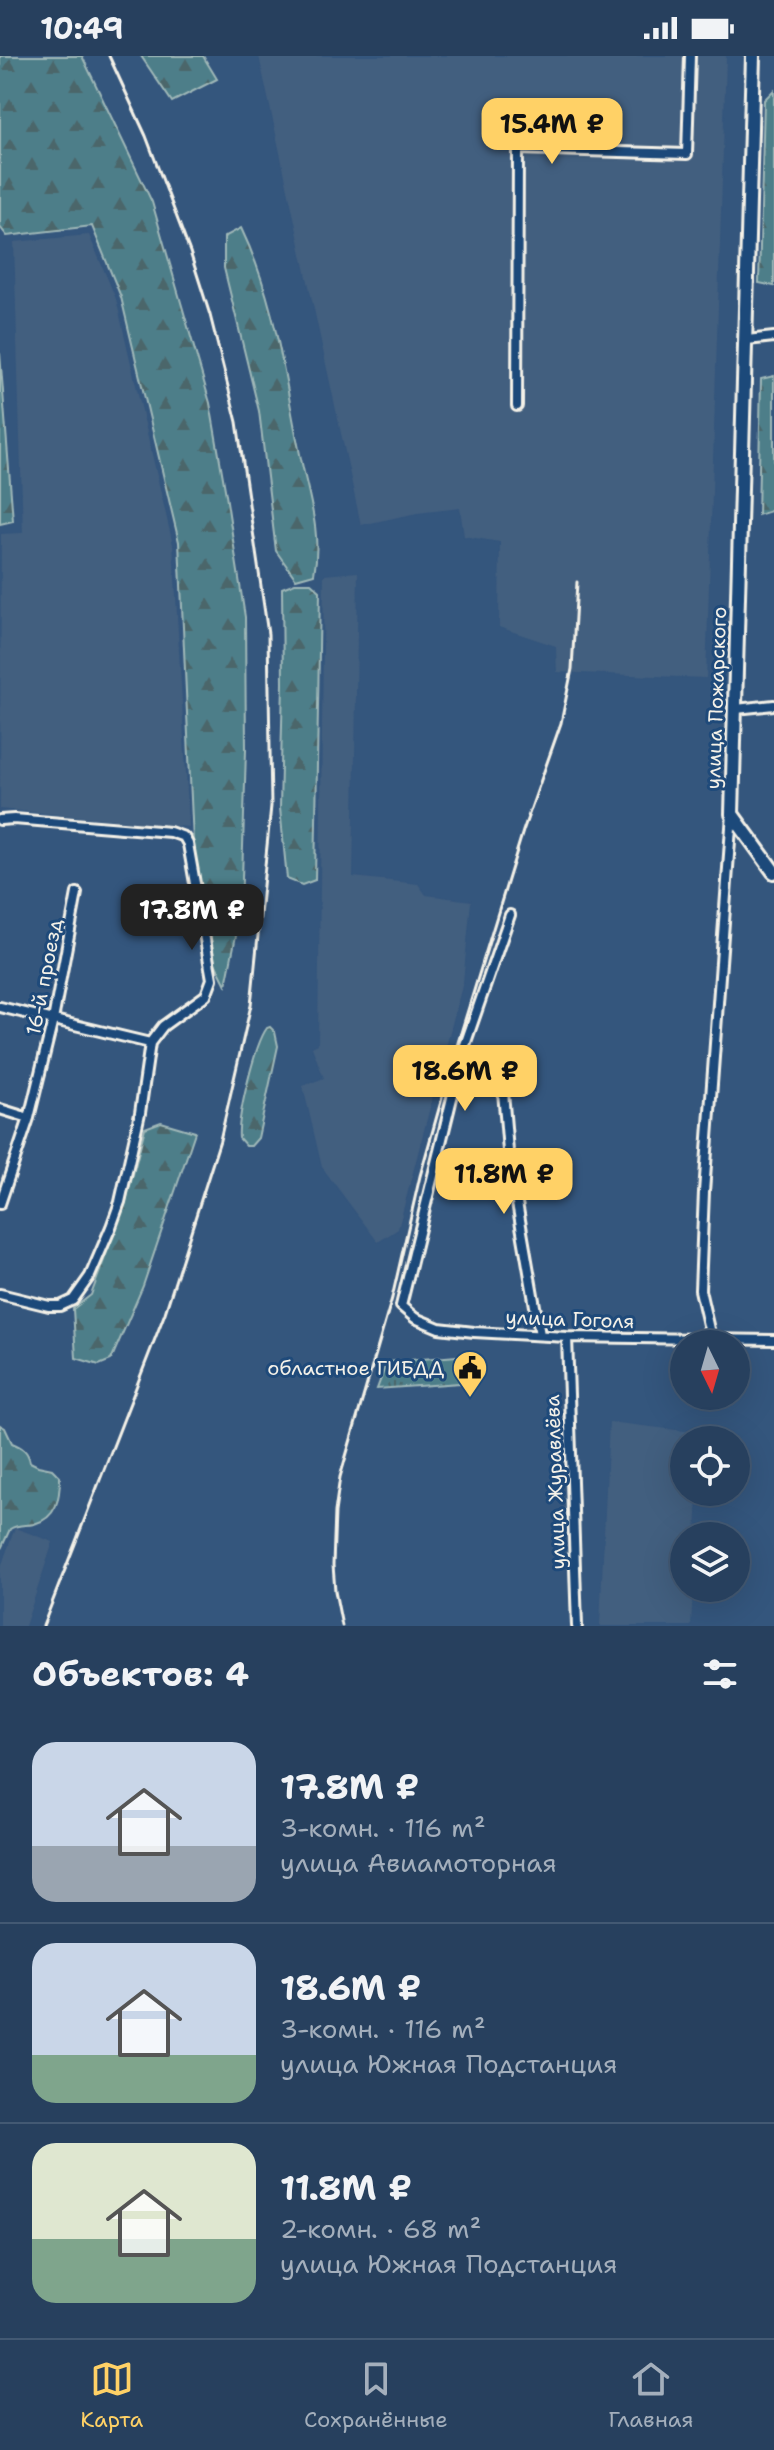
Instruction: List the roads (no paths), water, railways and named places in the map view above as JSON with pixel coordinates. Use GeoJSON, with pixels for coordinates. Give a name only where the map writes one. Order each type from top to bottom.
{"type":"FeatureCollection","features":[{"type":"Feature","properties":{"kind":"street"},"geometry":{"type":"LineString","coordinates":[[517,406],[518,149],[687,154],[690,56]]}},
{"type":"Feature","properties":{"kind":"street","name":"улица Пожарского"},"geometry":{"type":"LineString","coordinates":[[709,1330],[700,1290],[704,1192],[732,814],[753,56]]}},
{"type":"Feature","properties":{"kind":"street"},"geometry":{"type":"LineString","coordinates":[[747,340],[774,337]]}},
{"type":"Feature","properties":{"kind":"street"},"geometry":{"type":"LineString","coordinates":[[736,709],[774,705]]}},
{"type":"Feature","properties":{"kind":"street"},"geometry":{"type":"LineString","coordinates":[[732,814],[774,872]]}},
{"type":"Feature","properties":{"kind":"street"},"geometry":{"type":"LineString","coordinates":[[0,820],[170,832],[184,837],[188,844],[212,979],[206,995],[163,1026],[150,1043],[140,1113],[120,1202],[84,1288],[73,1300],[60,1306],[0,1294]]}},
{"type":"Feature","properties":{"kind":"street","name":"16-й проезд"},"geometry":{"type":"LineString","coordinates":[[0,1204],[29,1118],[53,1020],[77,893]]}},
{"type":"Feature","properties":{"kind":"street","name":"улица Гоголя"},"geometry":{"type":"LineString","coordinates":[[510,915],[465,1045],[401,1306],[415,1318],[439,1328],[567,1337],[670,1338]]}},
{"type":"Feature","properties":{"kind":"street"},"geometry":{"type":"LineString","coordinates":[[0,1007],[150,1043]]}},
{"type":"Feature","properties":{"kind":"street"},"geometry":{"type":"LineString","coordinates":[[503,1092],[508,1151],[540,1335]]}},
{"type":"Feature","properties":{"kind":"street"},"geometry":{"type":"LineString","coordinates":[[0,1109],[29,1118]]}},
{"type":"Feature","properties":{"kind":"street","name":"улица Журавлёва"},"geometry":{"type":"LineString","coordinates":[[567,1337],[577,1626]]}},
{"type":"Feature","properties":{"kind":"street","name":"улица Гоголя"},"geometry":{"type":"LineString","coordinates":[[750,1339],[774,1340]]}},
{"type":"Feature","properties":{"kind":"railway"},"geometry":{"type":"LineString","coordinates":[[43,1626],[165,1313],[220,1140],[251,1005],[271,806],[268,634],[237,422],[210,315],[190,252],[146,136],[109,56]]}},
{"type":"Feature","properties":{"kind":"railway"},"geometry":{"type":"LineString","coordinates":[[342,1626],[333,1565],[340,1477],[392,1298],[420,1176],[453,1059],[523,831],[561,723],[572,669],[577,582]]}},
{"type":"Feature","properties":{"kind":"place","name":"областное ГИБДД"},"geometry":{"type":"Point","coordinates":[470,1399]}}]}
